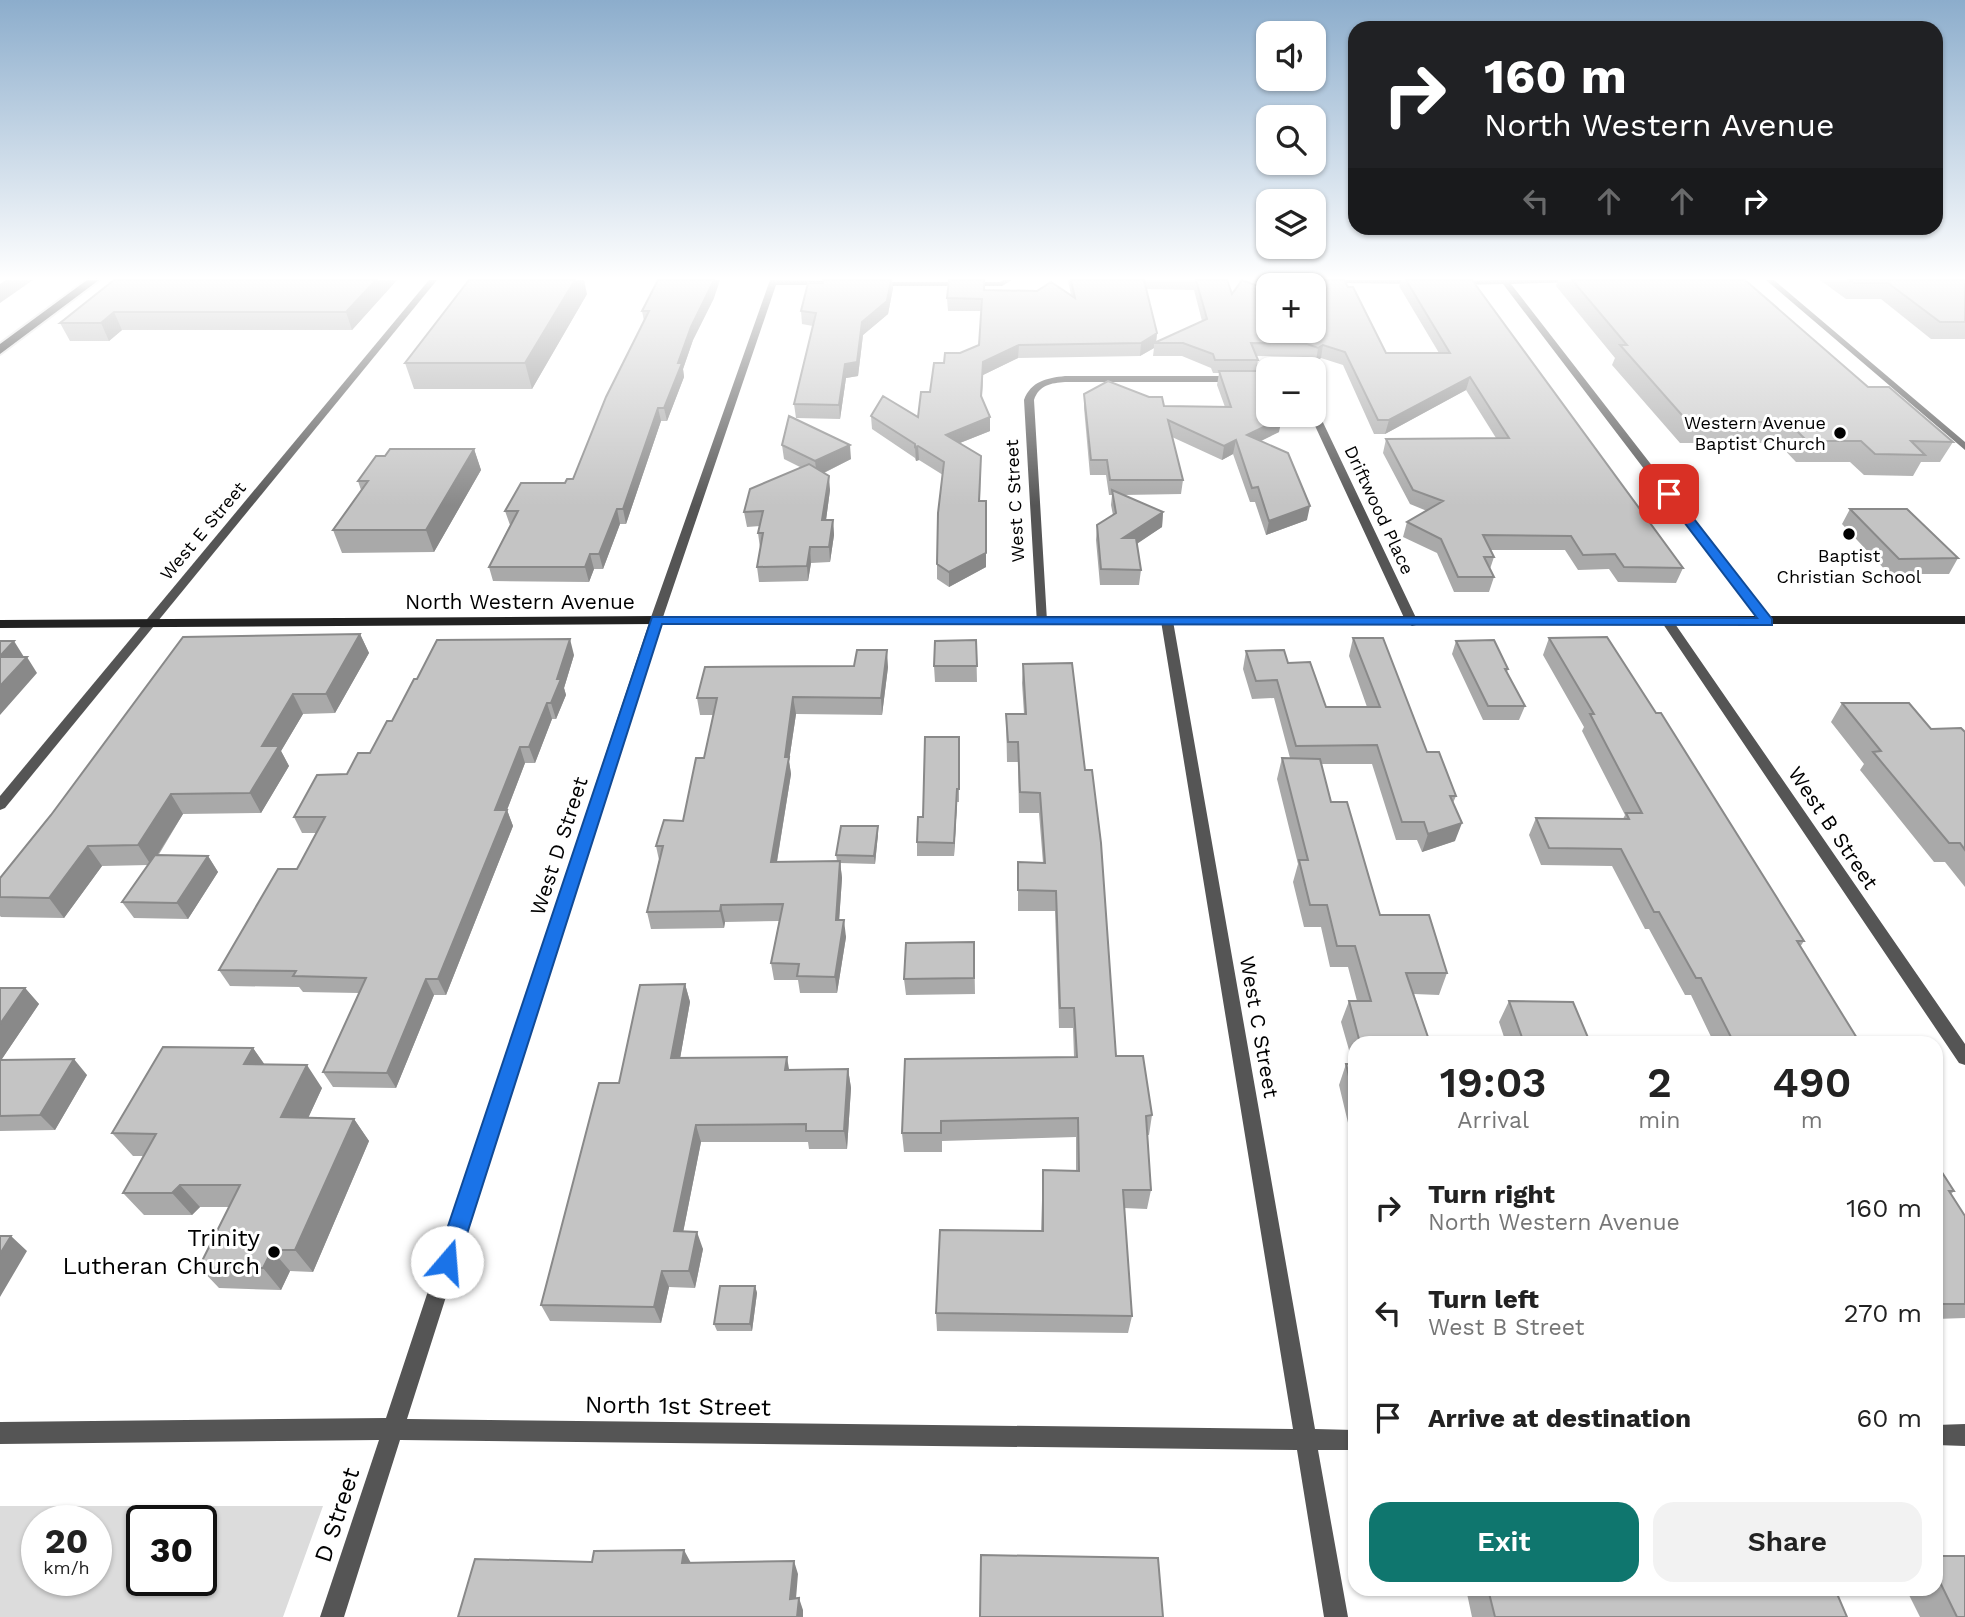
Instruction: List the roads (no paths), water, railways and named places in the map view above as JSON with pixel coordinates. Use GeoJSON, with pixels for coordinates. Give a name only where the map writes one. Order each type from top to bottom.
{"type":"FeatureCollection","features":[{"type":"Feature","properties":{"kind":"main road","name":"North Western Avenue"},"geometry":{"type":"LineString","coordinates":[[0,624],[656,620],[1965,620]]}},
{"type":"Feature","properties":{"kind":"street","name":"West E Street"},"geometry":{"type":"LineString","coordinates":[[0,805],[371,355]]}},
{"type":"Feature","properties":{"kind":"street","name":"West D Street"},"geometry":{"type":"LineString","coordinates":[[393,1429],[656,620],[748,355]]}},
{"type":"Feature","properties":{"kind":"street"},"geometry":{"type":"LineString","coordinates":[[1563,355],[1767,622]]}},
{"type":"Feature","properties":{"kind":"street"},"geometry":{"type":"LineString","coordinates":[[1858,355],[1965,447]]}},
{"type":"Feature","properties":{"kind":"street","name":"West C Street"},"geometry":{"type":"LineString","coordinates":[[1041,621],[1029,400],[1031,391],[1039,384],[1065,379],[1256,379]]}},
{"type":"Feature","properties":{"kind":"street","name":"Driftwood Place"},"geometry":{"type":"LineString","coordinates":[[1320,427],[1412,622]]}},
{"type":"Feature","properties":{"kind":"street","name":"West C Street"},"geometry":{"type":"LineString","coordinates":[[1167,621],[1336,1617]]}},
{"type":"Feature","properties":{"kind":"street","name":"West B Street"},"geometry":{"type":"LineString","coordinates":[[1667,621],[1965,1058]]}},
{"type":"Feature","properties":{"kind":"street","name":"North 1st Street"},"geometry":{"type":"LineString","coordinates":[[0,1433],[393,1429],[1348,1440]]}},
{"type":"Feature","properties":{"kind":"street","name":"D Street"},"geometry":{"type":"LineString","coordinates":[[332,1617],[393,1429]]}},
{"type":"Feature","properties":{"kind":"street"},"geometry":{"type":"LineString","coordinates":[[1943,1435],[1965,1435]]}},
{"type":"Feature","properties":{"kind":"place","name":"Western Avenue Baptist Church"},"geometry":{"type":"Point","coordinates":[1840,433]}},
{"type":"Feature","properties":{"kind":"place","name":"Baptist Christian School"},"geometry":{"type":"Point","coordinates":[1849,534]}},
{"type":"Feature","properties":{"kind":"place","name":"Trinity Lutheran Church"},"geometry":{"type":"Point","coordinates":[274,1252]}}]}
